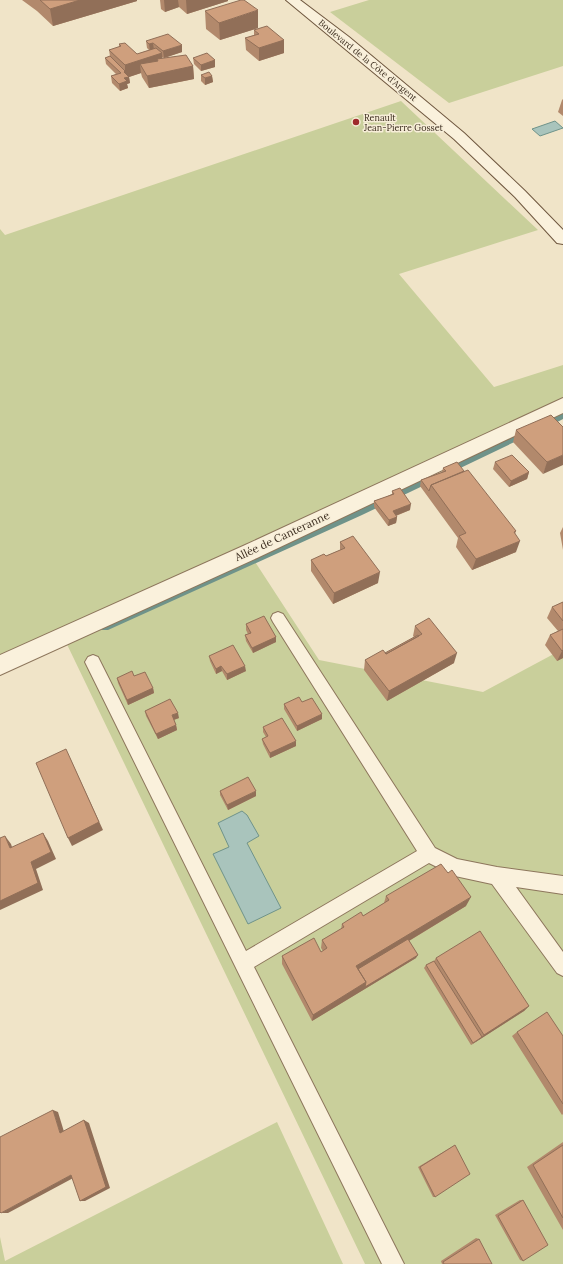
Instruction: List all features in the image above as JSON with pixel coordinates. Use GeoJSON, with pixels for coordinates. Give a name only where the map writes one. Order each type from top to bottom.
{"type":"FeatureCollection","features":[{"type":"Feature","properties":{"kind":"main road","name":"Boulevard de la Côte d'Argent"},"geometry":{"type":"LineString","coordinates":[[292,0],[371,62],[479,153],[563,239]]}},
{"type":"Feature","properties":{"kind":"main road","name":"Allée de Canteranne"},"geometry":{"type":"LineString","coordinates":[[0,665],[250,552],[563,405]]}},
{"type":"Feature","properties":{"kind":"lane"},"geometry":{"type":"LineString","coordinates":[[278,618],[429,854],[455,868],[497,876],[563,885]]}},
{"type":"Feature","properties":{"kind":"lane"},"geometry":{"type":"LineString","coordinates":[[93,662],[393,1264]]}},
{"type":"Feature","properties":{"kind":"lane"},"geometry":{"type":"LineString","coordinates":[[243,963],[429,854]]}},
{"type":"Feature","properties":{"kind":"lane"},"geometry":{"type":"LineString","coordinates":[[497,876],[563,966]]}},
{"type":"Feature","properties":{"kind":"green space"},"geometry":{"type":"Polygon","coordinates":[[[369,0],[563,0],[563,66],[449,103],[330,12],[369,0]]]}},
{"type":"Feature","properties":{"kind":"green space"},"geometry":{"type":"Polygon","coordinates":[[[401,101],[538,230],[399,274],[494,387],[563,365],[563,400],[246,548],[319,660],[483,692],[563,649],[563,1264],[365,1264],[62,634],[0,662],[0,229],[5,235],[401,101]]]}},
{"type":"Feature","properties":{"kind":"green space"},"geometry":{"type":"Polygon","coordinates":[[[277,1122],[343,1264],[0,1264],[0,1237],[5,1261],[277,1122]]]}},
{"type":"Feature","properties":{"kind":"water"},"geometry":{"type":"Polygon","coordinates":[[[555,121],[563,128],[540,136],[532,129],[555,121]]]}},
{"type":"Feature","properties":{"kind":"water"},"geometry":{"type":"Polygon","coordinates":[[[242,811],[247,815],[259,836],[247,843],[281,908],[248,924],[213,854],[229,847],[218,823],[242,811]]]}},
{"type":"Feature","properties":{"kind":"building"},"geometry":{"type":"Polygon","coordinates":[[[40,0],[80,0],[50,9],[40,0]]]}},
{"type":"Feature","properties":{"kind":"building"},"geometry":{"type":"Polygon","coordinates":[[[244,0],[258,10],[219,23],[205,11],[244,0]]]}},
{"type":"Feature","properties":{"kind":"building"},"geometry":{"type":"Polygon","coordinates":[[[267,26],[284,40],[259,48],[245,38],[259,34],[254,30],[267,26]]]}},
{"type":"Feature","properties":{"kind":"building"},"geometry":{"type":"Polygon","coordinates":[[[168,34],[182,45],[163,51],[153,43],[149,44],[146,41],[168,34]]]}},
{"type":"Feature","properties":{"kind":"building"},"geometry":{"type":"Polygon","coordinates":[[[125,43],[137,54],[156,48],[162,53],[125,65],[109,50],[121,46],[119,44],[125,43]]]}},
{"type":"Feature","properties":{"kind":"building"},"geometry":{"type":"Polygon","coordinates":[[[207,53],[215,60],[201,65],[193,58],[207,53]]]}},
{"type":"Feature","properties":{"kind":"building"},"geometry":{"type":"Polygon","coordinates":[[[186,55],[193,66],[147,76],[140,64],[158,61],[157,59],[186,55]]]}},
{"type":"Feature","properties":{"kind":"building"},"geometry":{"type":"Polygon","coordinates":[[[110,56],[125,71],[124,72],[129,77],[124,78],[127,81],[119,84],[111,76],[121,73],[105,58],[110,56]]]}},
{"type":"Feature","properties":{"kind":"building"},"geometry":{"type":"Polygon","coordinates":[[[209,72],[212,76],[205,78],[201,75],[209,72]]]}},
{"type":"Feature","properties":{"kind":"building"},"geometry":{"type":"Polygon","coordinates":[[[551,415],[563,427],[563,455],[547,462],[516,430],[551,415]]]}},
{"type":"Feature","properties":{"kind":"building"},"geometry":{"type":"Polygon","coordinates":[[[512,455],[529,472],[511,481],[495,462],[512,455]]]}},
{"type":"Feature","properties":{"kind":"building"},"geometry":{"type":"Polygon","coordinates":[[[457,462],[464,471],[431,485],[429,491],[421,480],[446,471],[443,468],[457,462]]]}},
{"type":"Feature","properties":{"kind":"building"},"geometry":{"type":"Polygon","coordinates":[[[468,470],[516,531],[514,532],[520,541],[476,559],[459,536],[466,533],[431,485],[468,470]]]}},
{"type":"Feature","properties":{"kind":"building"},"geometry":{"type":"Polygon","coordinates":[[[400,488],[411,504],[393,511],[397,517],[389,520],[374,501],[394,494],[392,491],[400,488]]]}},
{"type":"Feature","properties":{"kind":"building"},"geometry":{"type":"Polygon","coordinates":[[[353,536],[380,572],[334,593],[311,560],[324,554],[326,556],[345,548],[340,542],[353,536]]]}},
{"type":"Feature","properties":{"kind":"building"},"geometry":{"type":"Polygon","coordinates":[[[563,602],[563,621],[552,607],[563,602]]]}},
{"type":"Feature","properties":{"kind":"building"},"geometry":{"type":"Polygon","coordinates":[[[264,616],[276,637],[252,648],[245,635],[251,633],[246,624],[264,616]]]}},
{"type":"Feature","properties":{"kind":"building"},"geometry":{"type":"Polygon","coordinates":[[[429,618],[457,653],[389,691],[365,660],[383,650],[386,654],[422,634],[415,626],[429,618]]]}},
{"type":"Feature","properties":{"kind":"building"},"geometry":{"type":"Polygon","coordinates":[[[563,629],[563,650],[562,651],[550,635],[563,629]]]}},
{"type":"Feature","properties":{"kind":"building"},"geometry":{"type":"Polygon","coordinates":[[[418,635],[419,636],[386,654],[385,653],[418,635]]]}},
{"type":"Feature","properties":{"kind":"building"},"geometry":{"type":"Polygon","coordinates":[[[233,645],[245,666],[227,674],[221,666],[216,669],[209,656],[233,645]]]}},
{"type":"Feature","properties":{"kind":"building"},"geometry":{"type":"Polygon","coordinates":[[[132,671],[134,676],[145,672],[153,688],[127,700],[117,678],[132,671]]]}},
{"type":"Feature","properties":{"kind":"building"},"geometry":{"type":"Polygon","coordinates":[[[299,697],[302,702],[312,698],[322,714],[297,726],[284,704],[299,697]]]}},
{"type":"Feature","properties":{"kind":"building"},"geometry":{"type":"Polygon","coordinates":[[[170,699],[178,713],[172,715],[176,725],[156,734],[145,711],[170,699]]]}},
{"type":"Feature","properties":{"kind":"building"},"geometry":{"type":"Polygon","coordinates":[[[282,718],[296,741],[270,753],[262,739],[268,736],[263,727],[282,718]]]}},
{"type":"Feature","properties":{"kind":"building"},"geometry":{"type":"Polygon","coordinates":[[[66,749],[99,822],[68,838],[36,763],[66,749]]]}},
{"type":"Feature","properties":{"kind":"building"},"geometry":{"type":"Polygon","coordinates":[[[248,777],[256,791],[227,805],[220,791],[248,777]]]}},
{"type":"Feature","properties":{"kind":"building"},"geometry":{"type":"Polygon","coordinates":[[[43,833],[51,852],[31,862],[38,883],[0,901],[0,838],[5,836],[10,848],[43,833]]]}},
{"type":"Feature","properties":{"kind":"building"},"geometry":{"type":"Polygon","coordinates":[[[441,864],[448,873],[452,870],[471,897],[356,966],[366,982],[313,1015],[282,956],[314,938],[321,952],[327,948],[322,940],[344,927],[342,924],[361,912],[363,916],[389,900],[386,896],[441,864]]]}},
{"type":"Feature","properties":{"kind":"building"},"geometry":{"type":"Polygon","coordinates":[[[480,931],[529,1006],[484,1035],[436,958],[480,931]]]}},
{"type":"Feature","properties":{"kind":"building"},"geometry":{"type":"Polygon","coordinates":[[[408,939],[418,955],[365,987],[366,982],[358,969],[408,939]]]}},
{"type":"Feature","properties":{"kind":"building"},"geometry":{"type":"Polygon","coordinates":[[[434,961],[482,1037],[473,1043],[426,965],[434,961]]]}},
{"type":"Feature","properties":{"kind":"building"},"geometry":{"type":"Polygon","coordinates":[[[547,1012],[563,1036],[563,1104],[517,1032],[547,1012]]]}},
{"type":"Feature","properties":{"kind":"building"},"geometry":{"type":"Polygon","coordinates":[[[53,1110],[60,1133],[84,1120],[106,1187],[80,1201],[71,1175],[1,1213],[0,1137],[53,1110]]]}},
{"type":"Feature","properties":{"kind":"building"},"geometry":{"type":"Polygon","coordinates":[[[455,1145],[470,1174],[435,1197],[420,1167],[455,1145]]]}},
{"type":"Feature","properties":{"kind":"building"},"geometry":{"type":"Polygon","coordinates":[[[563,1145],[563,1218],[533,1165],[563,1145]]]}},
{"type":"Feature","properties":{"kind":"building"},"geometry":{"type":"Polygon","coordinates":[[[523,1200],[548,1245],[523,1261],[498,1216],[523,1200]]]}},
{"type":"Feature","properties":{"kind":"building"},"geometry":{"type":"Polygon","coordinates":[[[479,1239],[492,1264],[444,1264],[443,1262],[479,1239]]]}},
{"type":"Feature","properties":{"kind":"waterway"},"geometry":{"type":"LineString","coordinates":[[545,425],[563,416]]}},
{"type":"Feature","properties":{"kind":"waterway"},"geometry":{"type":"LineString","coordinates":[[449,470],[524,434]]}},
{"type":"Feature","properties":{"kind":"waterway"},"geometry":{"type":"LineString","coordinates":[[105,627],[359,513],[430,479]]}},
{"type":"Feature","properties":{"kind":"place","name":"Renault Jean-Pierre Gosset"},"geometry":{"type":"Point","coordinates":[356,122]}}]}
